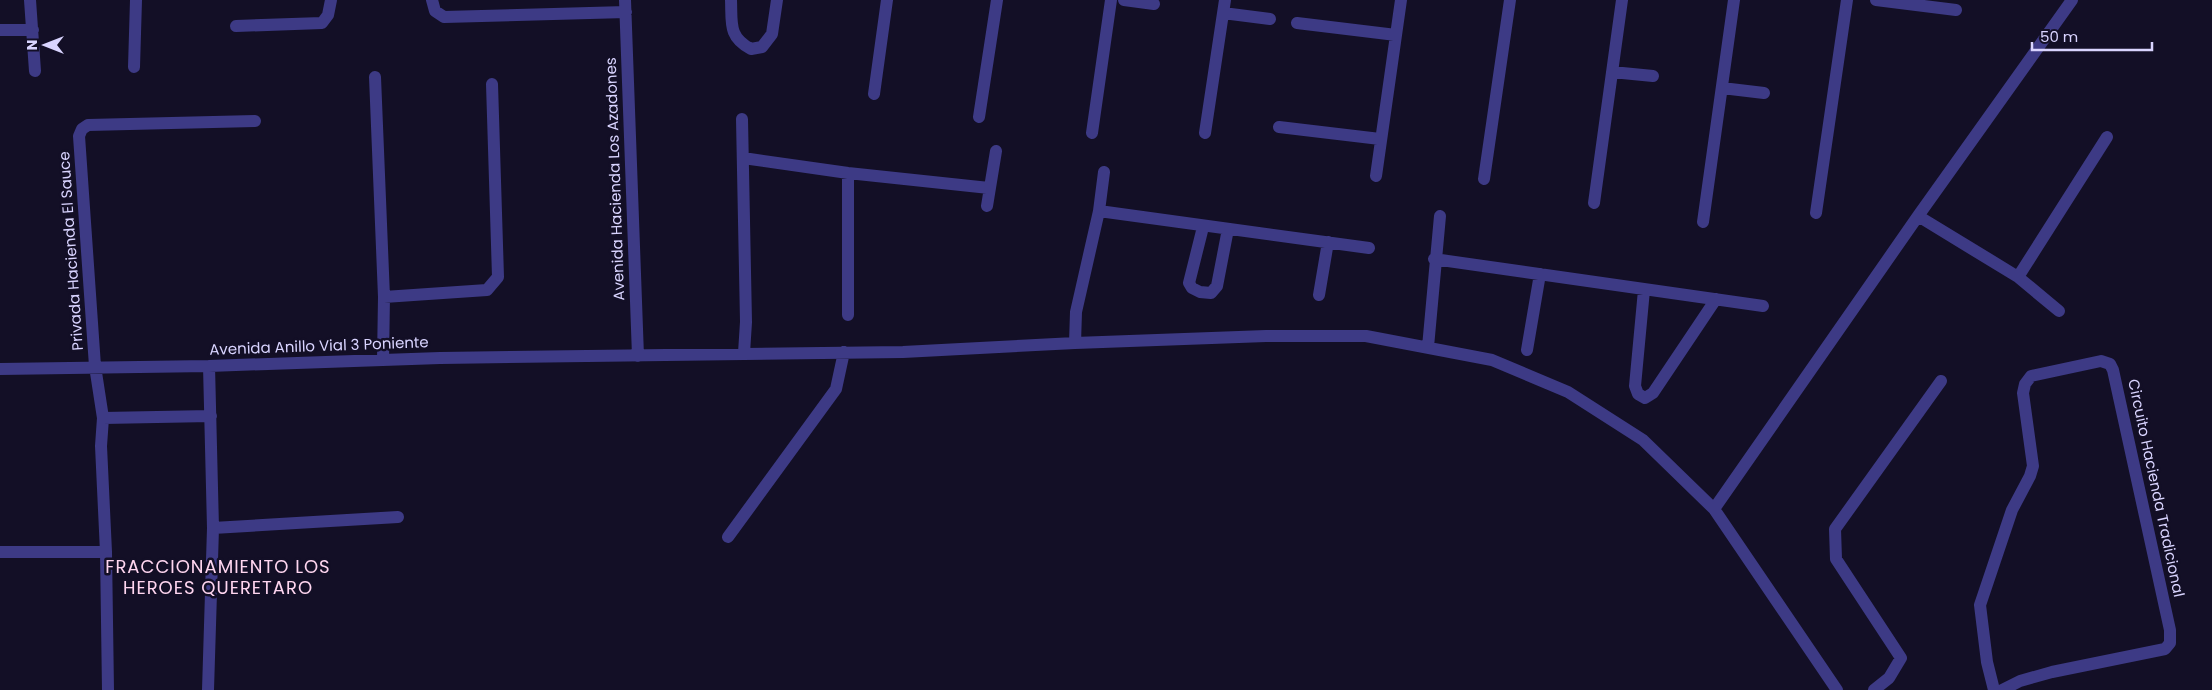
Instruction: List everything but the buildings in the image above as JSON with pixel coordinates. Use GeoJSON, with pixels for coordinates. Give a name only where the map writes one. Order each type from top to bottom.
{"type":"FeatureCollection","features":[{"type":"Feature","properties":{"kind":"street"},"geometry":{"type":"LineString","coordinates":[[30,0],[35,71]]}},
{"type":"Feature","properties":{"kind":"street"},"geometry":{"type":"LineString","coordinates":[[134,67],[136,0]]}},
{"type":"Feature","properties":{"kind":"street"},"geometry":{"type":"LineString","coordinates":[[236,26],[322,23],[328,15],[331,0]]}},
{"type":"Feature","properties":{"kind":"street"},"geometry":{"type":"LineString","coordinates":[[432,0],[434,11],[444,17],[625,6]]}},
{"type":"Feature","properties":{"kind":"street"},"geometry":{"type":"LineString","coordinates":[[731,0],[735,36],[738,42],[750,49],[762,47],[772,34],[777,0]]}},
{"type":"Feature","properties":{"kind":"street"},"geometry":{"type":"LineString","coordinates":[[874,94],[887,0]]}},
{"type":"Feature","properties":{"kind":"street"},"geometry":{"type":"LineString","coordinates":[[979,117],[997,0]]}},
{"type":"Feature","properties":{"kind":"street"},"geometry":{"type":"LineString","coordinates":[[1092,133],[1111,0]]}},
{"type":"Feature","properties":{"kind":"street"},"geometry":{"type":"LineString","coordinates":[[1124,0],[1154,4]]}},
{"type":"Feature","properties":{"kind":"street"},"geometry":{"type":"LineString","coordinates":[[1376,176],[1401,0]]}},
{"type":"Feature","properties":{"kind":"street"},"geometry":{"type":"LineString","coordinates":[[1484,179],[1510,0]]}},
{"type":"Feature","properties":{"kind":"street"},"geometry":{"type":"LineString","coordinates":[[1594,203],[1622,0]]}},
{"type":"Feature","properties":{"kind":"street"},"geometry":{"type":"LineString","coordinates":[[1703,222],[1734,0]]}},
{"type":"Feature","properties":{"kind":"street"},"geometry":{"type":"LineString","coordinates":[[1816,213],[1846,0]]}},
{"type":"Feature","properties":{"kind":"street"},"geometry":{"type":"LineString","coordinates":[[1876,0],[1956,10]]}},
{"type":"Feature","properties":{"kind":"street"},"geometry":{"type":"LineString","coordinates":[[1714,509],[1918,216],[2072,0]]}},
{"type":"Feature","properties":{"kind":"street","name":"Avenida Hacienda Los Azadones"},"geometry":{"type":"LineString","coordinates":[[625,6],[638,356]]}},
{"type":"Feature","properties":{"kind":"street"},"geometry":{"type":"LineString","coordinates":[[1204,133],[1224,6],[1270,19]]}},
{"type":"Feature","properties":{"kind":"street"},"geometry":{"type":"LineString","coordinates":[[1298,23],[1396,35]]}},
{"type":"Feature","properties":{"kind":"street"},"geometry":{"type":"LineString","coordinates":[[0,30],[33,30]]}},
{"type":"Feature","properties":{"kind":"street"},"geometry":{"type":"LineString","coordinates":[[1612,72],[1654,76]]}},
{"type":"Feature","properties":{"kind":"street"},"geometry":{"type":"LineString","coordinates":[[375,77],[384,297],[383,360]]}},
{"type":"Feature","properties":{"kind":"street"},"geometry":{"type":"LineString","coordinates":[[384,297],[487,290],[498,277],[492,84]]}},
{"type":"Feature","properties":{"kind":"street"},"geometry":{"type":"LineString","coordinates":[[1722,88],[1764,93]]}},
{"type":"Feature","properties":{"kind":"street"},"geometry":{"type":"LineString","coordinates":[[742,119],[746,322],[744,353]]}},
{"type":"Feature","properties":{"kind":"street","name":"Privada Hacienda El Sauce"},"geometry":{"type":"LineString","coordinates":[[95,366],[79,136],[82,129],[88,125],[255,121]]}},
{"type":"Feature","properties":{"kind":"street"},"geometry":{"type":"LineString","coordinates":[[1280,127],[1380,138]]}},
{"type":"Feature","properties":{"kind":"street"},"geometry":{"type":"LineString","coordinates":[[2018,277],[2107,136]]}},
{"type":"Feature","properties":{"kind":"street"},"geometry":{"type":"LineString","coordinates":[[986,206],[996,150]]}},
{"type":"Feature","properties":{"kind":"street"},"geometry":{"type":"LineString","coordinates":[[743,158],[848,173],[989,188]]}},
{"type":"Feature","properties":{"kind":"street"},"geometry":{"type":"LineString","coordinates":[[1075,343],[1076,312],[1099,211],[1104,172]]}},
{"type":"Feature","properties":{"kind":"street"},"geometry":{"type":"LineString","coordinates":[[848,173],[848,315]]}},
{"type":"Feature","properties":{"kind":"street"},"geometry":{"type":"LineString","coordinates":[[1099,211],[1203,227],[1369,248]]}},
{"type":"Feature","properties":{"kind":"street"},"geometry":{"type":"LineString","coordinates":[[1428,346],[1434,259],[1440,216]]}},
{"type":"Feature","properties":{"kind":"street"},"geometry":{"type":"LineString","coordinates":[[1918,216],[2018,277],[2059,311]]}},
{"type":"Feature","properties":{"kind":"street"},"geometry":{"type":"LineString","coordinates":[[1203,227],[1189,283],[1192,288],[1200,292],[1211,293],[1217,286],[1228,229]]}},
{"type":"Feature","properties":{"kind":"street"},"geometry":{"type":"LineString","coordinates":[[1319,295],[1328,242]]}},
{"type":"Feature","properties":{"kind":"street"},"geometry":{"type":"LineString","coordinates":[[1434,259],[1763,306]]}},
{"type":"Feature","properties":{"kind":"street"},"geometry":{"type":"LineString","coordinates":[[1527,350],[1540,274]]}},
{"type":"Feature","properties":{"kind":"street"},"geometry":{"type":"LineString","coordinates":[[1644,290],[1635,386],[1638,394],[1646,398],[1653,393],[1716,299]]}},
{"type":"Feature","properties":{"kind":"street","name":"Avenida Anillo Vial 3 Poniente"},"geometry":{"type":"LineString","coordinates":[[0,369],[744,353],[903,352],[1266,336],[1366,336],[1428,346],[1492,360],[1568,392],[1643,440],[1714,509],[1835,689]]}},
{"type":"Feature","properties":{"kind":"street"},"geometry":{"type":"LineString","coordinates":[[728,536],[836,389],[844,352]]}},
{"type":"Feature","properties":{"kind":"street","name":"Circuito Hacienda Tradicional"},"geometry":{"type":"LineString","coordinates":[[1994,690],[1987,662],[1980,605],[2012,510],[2030,476],[2033,466],[2023,393],[2024,384],[2027,378],[2031,376],[2101,361],[2110,364],[2113,370],[2170,630],[2170,643],[2165,649],[2052,672],[2020,681],[2002,690]]}},
{"type":"Feature","properties":{"kind":"street"},"geometry":{"type":"LineString","coordinates":[[95,366],[103,418],[101,446],[106,552],[108,690]]}},
{"type":"Feature","properties":{"kind":"street"},"geometry":{"type":"LineString","coordinates":[[208,690],[213,528],[209,366]]}},
{"type":"Feature","properties":{"kind":"street"},"geometry":{"type":"LineString","coordinates":[[1874,690],[1889,678],[1901,658],[1836,559],[1835,529],[1940,381]]}},
{"type":"Feature","properties":{"kind":"street"},"geometry":{"type":"LineString","coordinates":[[103,418],[211,416]]}},
{"type":"Feature","properties":{"kind":"street"},"geometry":{"type":"LineString","coordinates":[[213,528],[398,517]]}},
{"type":"Feature","properties":{"kind":"street"},"geometry":{"type":"LineString","coordinates":[[0,552],[106,552]]}},
{"type":"Feature","properties":{"kind":"district","name":"FRACCIONAMIENTO LOS HEROES QUERETARO"},"geometry":{"type":"Point","coordinates":[218,577]}}]}
